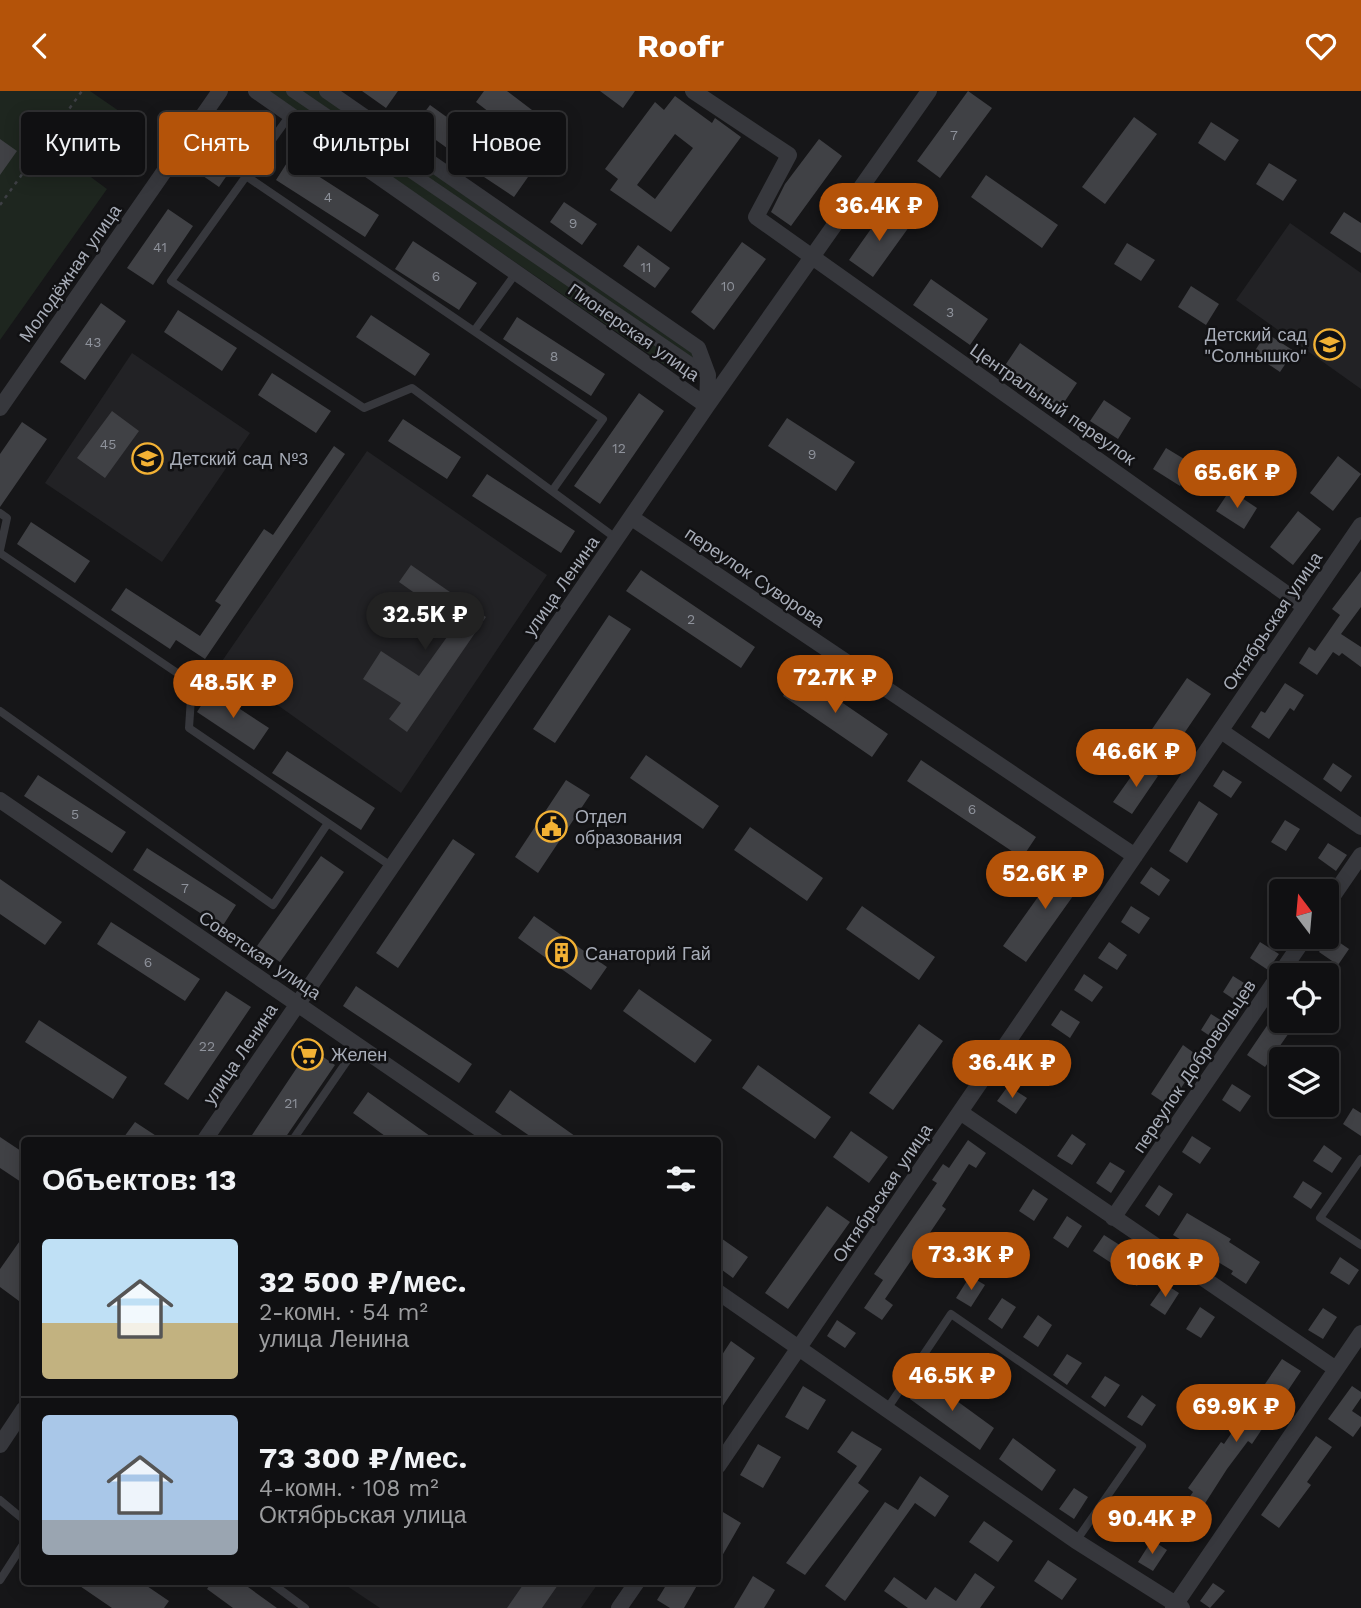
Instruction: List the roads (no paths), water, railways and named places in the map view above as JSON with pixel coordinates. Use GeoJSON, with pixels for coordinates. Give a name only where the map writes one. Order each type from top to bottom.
{"type":"FeatureCollection","features":[{"type":"Feature","properties":{"kind":"street","name":"Молодёжная улица"},"geometry":{"type":"LineString","coordinates":[[0,408],[220,91]]}},
{"type":"Feature","properties":{"kind":"street","name":"Пионерская улица"},"geometry":{"type":"LineString","coordinates":[[256,91],[288,114]]}},
{"type":"Feature","properties":{"kind":"street"},"geometry":{"type":"LineString","coordinates":[[292,91],[708,375]]}},
{"type":"Feature","properties":{"kind":"street","name":"Пионерская улица"},"geometry":{"type":"LineString","coordinates":[[327,91],[698,348],[708,375],[707,407]]}},
{"type":"Feature","properties":{"kind":"street","name":"Центральный переулок"},"geometry":{"type":"LineString","coordinates":[[693,91],[789,155],[756,217],[1306,607]]}},
{"type":"Feature","properties":{"kind":"street","name":"улица Ленина"},"geometry":{"type":"LineString","coordinates":[[207,1137],[707,407],[929,91]]}},
{"type":"Feature","properties":{"kind":"street","name":"Пионерская улица"},"geometry":{"type":"LineString","coordinates":[[376,175],[707,407]]}},
{"type":"Feature","properties":{"kind":"street","name":"переулок Суворова"},"geometry":{"type":"LineString","coordinates":[[632,517],[1135,856]]}},
{"type":"Feature","properties":{"kind":"street","name":"Октябрьская улица"},"geometry":{"type":"LineString","coordinates":[[721,1462],[1361,525]]}},
{"type":"Feature","properties":{"kind":"street"},"geometry":{"type":"LineString","coordinates":[[1221,731],[1361,827]]}},
{"type":"Feature","properties":{"kind":"street","name":"Советская улица"},"geometry":{"type":"LineString","coordinates":[[0,800],[492,1137]]}},
{"type":"Feature","properties":{"kind":"street"},"geometry":{"type":"LineString","coordinates":[[1339,887],[1361,856]]}},
{"type":"Feature","properties":{"kind":"street","name":"переулок Добровольцев"},"geometry":{"type":"LineString","coordinates":[[1113,1217],[1297,949]]}},
{"type":"Feature","properties":{"kind":"street"},"geometry":{"type":"LineString","coordinates":[[961,1112],[1336,1369]]}},
{"type":"Feature","properties":{"kind":"street"},"geometry":{"type":"LineString","coordinates":[[721,1294],[1076,1541],[1177,1607],[1361,1333]]}},
{"type":"Feature","properties":{"kind":"street"},"geometry":{"type":"LineString","coordinates":[[0,1445],[21,1414]]}},
{"type":"Feature","properties":{"kind":"street"},"geometry":{"type":"LineString","coordinates":[[619,1608],[635,1585]]}},
{"type":"Feature","properties":{"kind":"lane"},"geometry":{"type":"LineString","coordinates":[[288,118],[170,281],[364,408],[412,389],[617,538]]}},
{"type":"Feature","properties":{"kind":"lane"},"geometry":{"type":"LineString","coordinates":[[246,176],[603,419],[552,491]]}},
{"type":"Feature","properties":{"kind":"lane"},"geometry":{"type":"LineString","coordinates":[[474,331],[516,272]]}},
{"type":"Feature","properties":{"kind":"lane"},"geometry":{"type":"LineString","coordinates":[[0,513],[7,518],[0,551],[192,683],[189,728],[391,866]]}},
{"type":"Feature","properties":{"kind":"lane"},"geometry":{"type":"LineString","coordinates":[[0,711],[273,905],[328,823]]}},
{"type":"Feature","properties":{"kind":"lane"},"geometry":{"type":"LineString","coordinates":[[295,1137],[358,1045]]}},
{"type":"Feature","properties":{"kind":"lane"},"geometry":{"type":"LineString","coordinates":[[1361,1159],[1320,1218],[1361,1245]]}},
{"type":"Feature","properties":{"kind":"lane"},"geometry":{"type":"LineString","coordinates":[[887,1409],[951,1314],[1142,1446],[1076,1541]]}},
{"type":"Feature","properties":{"kind":"lane"},"geometry":{"type":"LineString","coordinates":[[0,1500],[21,1518]]}},
{"type":"Feature","properties":{"kind":"lane"},"geometry":{"type":"LineString","coordinates":[[0,1580],[21,1548]]}},
{"type":"Feature","properties":{"kind":"lane"},"geometry":{"type":"LineString","coordinates":[[274,1585],[305,1608]]}},
{"type":"Feature","properties":{"kind":"place","name":"Детский сад \"Солнышко\""},"geometry":{"type":"Point","coordinates":[1330,344]}},
{"type":"Feature","properties":{"kind":"place","name":"Детский сад №3"},"geometry":{"type":"Point","coordinates":[147,458]}},
{"type":"Feature","properties":{"kind":"place","name":"Отдел образования"},"geometry":{"type":"Point","coordinates":[552,826]}},
{"type":"Feature","properties":{"kind":"place","name":"Санаторий Гай"},"geometry":{"type":"Point","coordinates":[562,953]}},
{"type":"Feature","properties":{"kind":"place","name":"Желен"},"geometry":{"type":"Point","coordinates":[308,1054]}}]}
